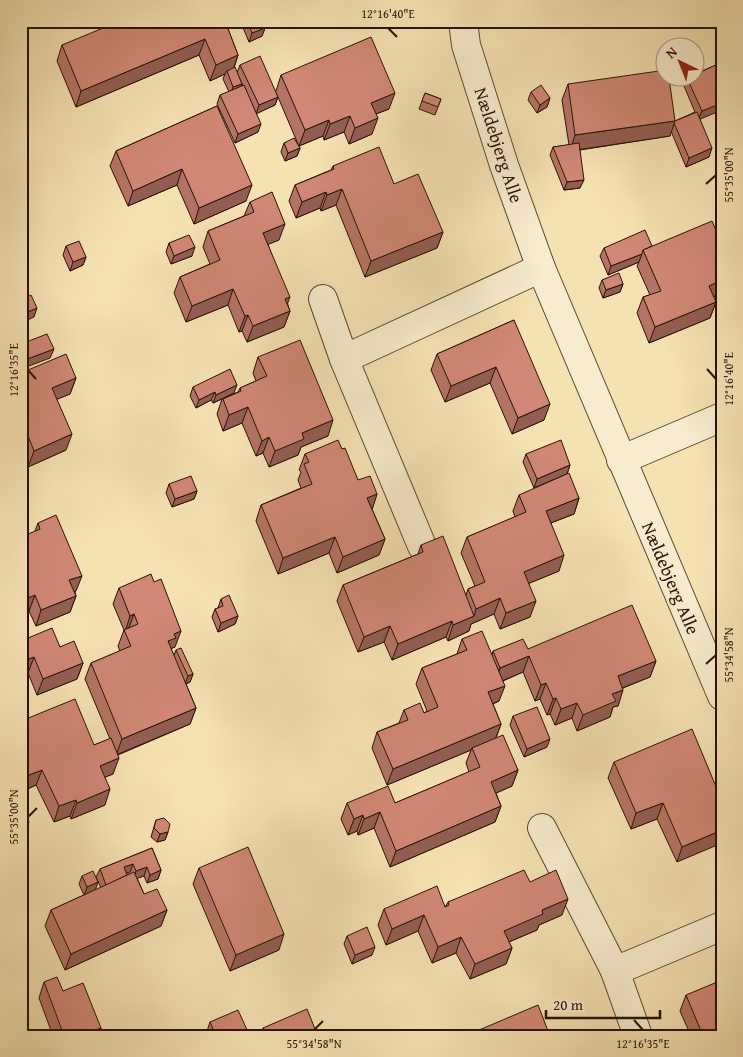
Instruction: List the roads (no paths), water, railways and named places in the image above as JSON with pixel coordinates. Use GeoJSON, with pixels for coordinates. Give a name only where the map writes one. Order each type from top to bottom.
{"type":"FeatureCollection","features":[{"type":"Feature","properties":{"kind":"street","name":"Nældebjerg Alle"},"geometry":{"type":"LineString","coordinates":[[463,21],[469,54],[504,165],[541,268],[722,696]]}},
{"type":"Feature","properties":{"kind":"street"},"geometry":{"type":"LineString","coordinates":[[344,359],[541,268]]}},
{"type":"Feature","properties":{"kind":"street"},"geometry":{"type":"LineString","coordinates":[[323,299],[344,359],[422,546]]}},
{"type":"Feature","properties":{"kind":"street"},"geometry":{"type":"LineString","coordinates":[[621,460],[722,417]]}},
{"type":"Feature","properties":{"kind":"street"},"geometry":{"type":"LineString","coordinates":[[542,828],[615,972],[638,1036]]}},
{"type":"Feature","properties":{"kind":"street"},"geometry":{"type":"LineString","coordinates":[[615,972],[722,926]]}}]}
